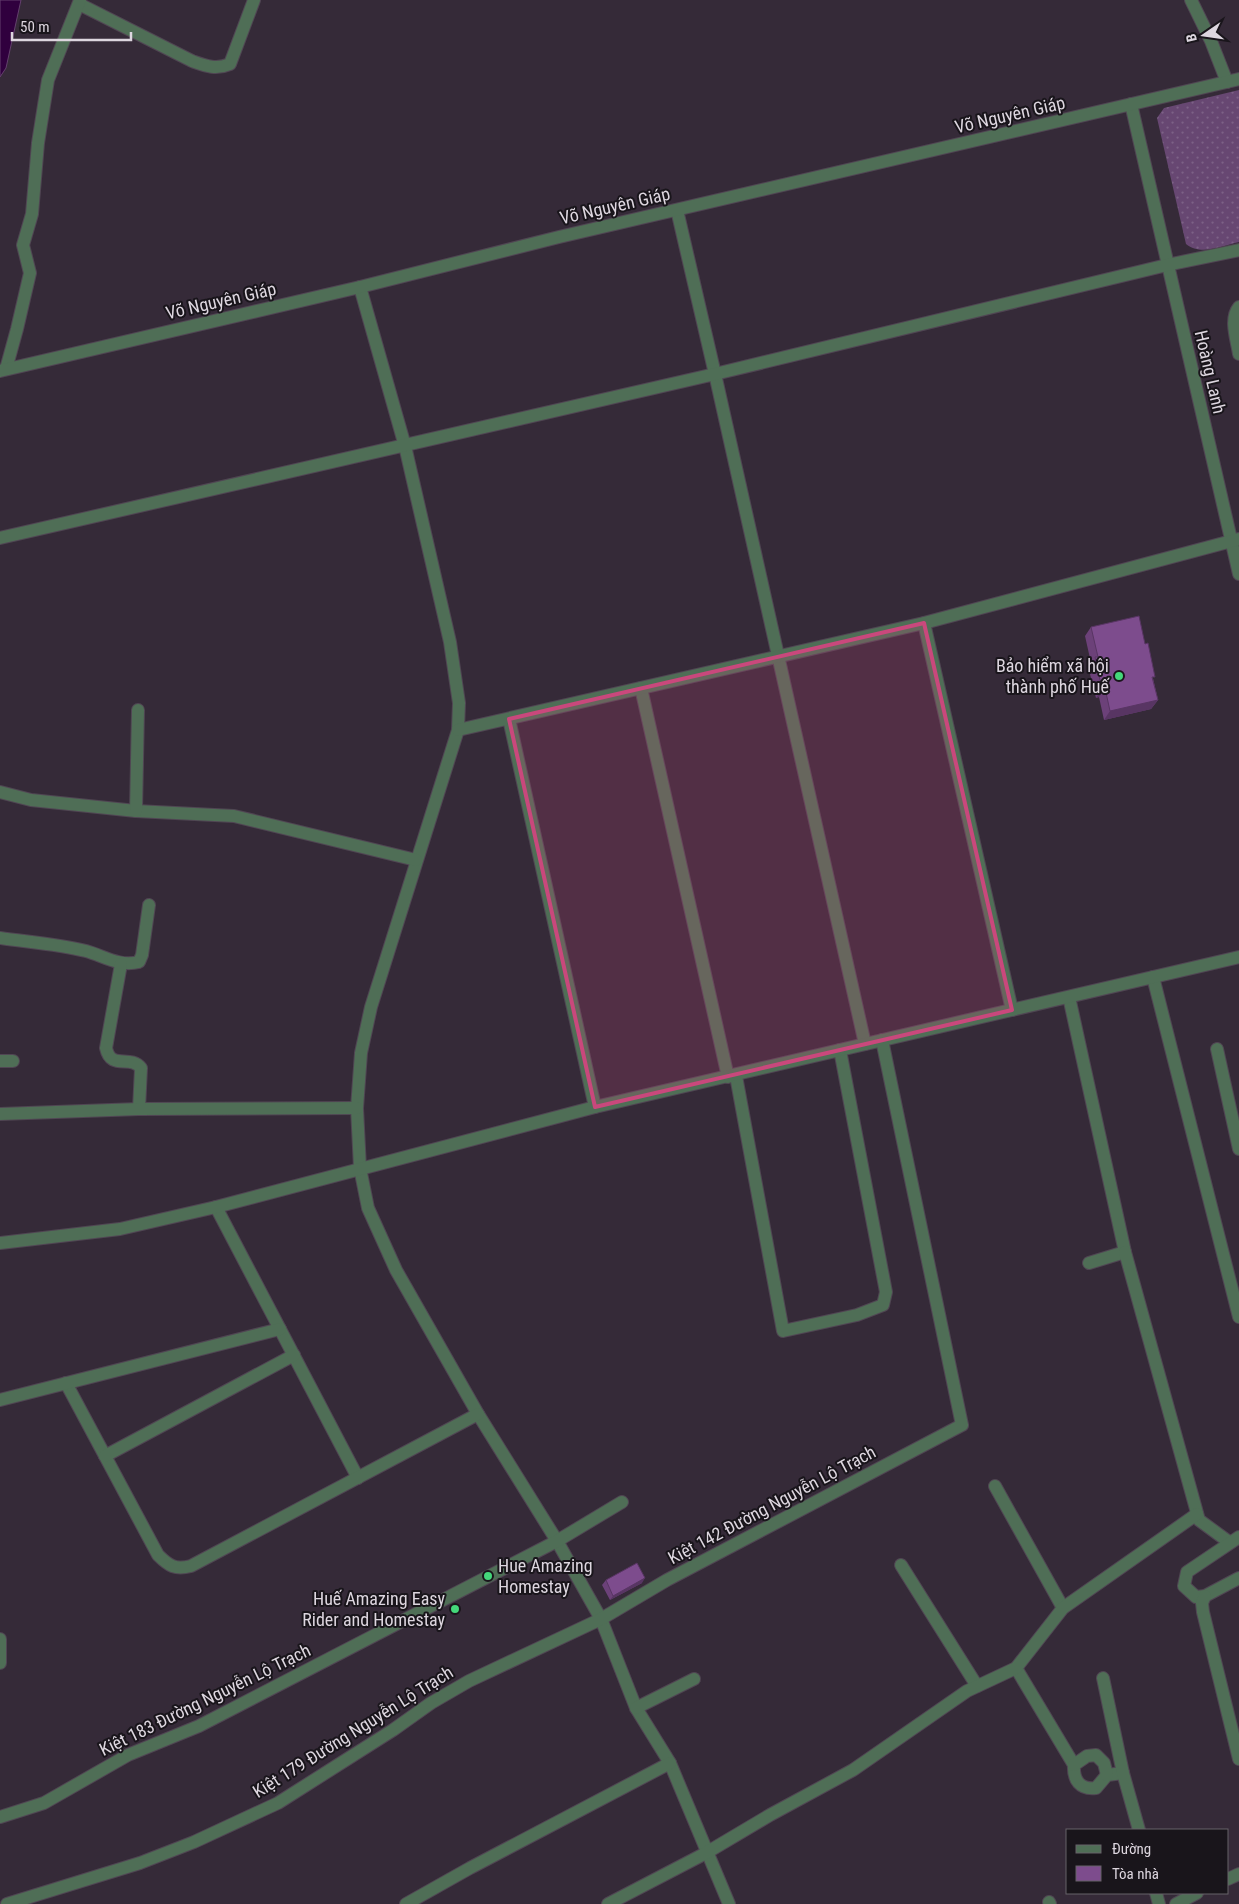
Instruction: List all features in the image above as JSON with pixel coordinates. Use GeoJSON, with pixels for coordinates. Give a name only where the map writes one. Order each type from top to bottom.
{"type":"FeatureCollection","features":[{"type":"Feature","properties":{"kind":"street"},"geometry":{"type":"LineString","coordinates":[[3,370],[17,329],[30,273],[23,245],[32,214],[38,143],[48,80],[80,2],[192,61],[210,68],[221,68],[230,64],[254,0]]}},
{"type":"Feature","properties":{"kind":"street"},"geometry":{"type":"LineString","coordinates":[[1191,0],[1233,81]]}},
{"type":"Feature","properties":{"kind":"street","name":"Võ Nguyên Giáp"},"geometry":{"type":"LineString","coordinates":[[3,370],[360,287],[677,210],[1233,81]]}},
{"type":"Feature","properties":{"kind":"street","name":"Hoàng Lanh"},"geometry":{"type":"LineString","coordinates":[[1131,104],[1167,265],[1235,540],[1239,574]]}},
{"type":"Feature","properties":{"kind":"street"},"geometry":{"type":"LineString","coordinates":[[677,210],[716,374],[865,1044]]}},
{"type":"Feature","properties":{"kind":"street"},"geometry":{"type":"LineString","coordinates":[[0,538],[716,374],[1167,265],[1239,250]]}},
{"type":"Feature","properties":{"kind":"street"},"geometry":{"type":"LineString","coordinates":[[360,287],[405,446],[450,642],[459,703],[458,730],[371,1007],[361,1053],[357,1108],[360,1168],[368,1208],[396,1270],[478,1414],[557,1541],[601,1619],[636,1708],[670,1763],[728,1904]]}},
{"type":"Feature","properties":{"kind":"street"},"geometry":{"type":"LineString","coordinates":[[1239,307],[1236,311],[1234,326],[1239,354]]}},
{"type":"Feature","properties":{"kind":"street"},"geometry":{"type":"LineString","coordinates":[[458,730],[924,623],[1235,540]]}},
{"type":"Feature","properties":{"kind":"street"},"geometry":{"type":"LineString","coordinates":[[924,623],[1012,1010]]}},
{"type":"Feature","properties":{"kind":"street"},"geometry":{"type":"LineString","coordinates":[[641,688],[732,1076],[783,1331],[857,1315],[883,1305],[886,1292],[840,1050]]}},
{"type":"Feature","properties":{"kind":"street"},"geometry":{"type":"LineString","coordinates":[[136,811],[138,710]]}},
{"type":"Feature","properties":{"kind":"street"},"geometry":{"type":"LineString","coordinates":[[508,719],[595,1107]]}},
{"type":"Feature","properties":{"kind":"street"},"geometry":{"type":"LineString","coordinates":[[0,792],[32,800],[136,811],[234,816],[416,860]]}},
{"type":"Feature","properties":{"kind":"street"},"geometry":{"type":"LineString","coordinates":[[0,938],[86,951],[121,964],[139,962],[142,955],[149,905]]}},
{"type":"Feature","properties":{"kind":"street"},"geometry":{"type":"LineString","coordinates":[[0,1243],[120,1229],[216,1207],[595,1107],[1239,958]]}},
{"type":"Feature","properties":{"kind":"street"},"geometry":{"type":"LineString","coordinates":[[121,964],[106,1048],[108,1056],[112,1060],[138,1064],[141,1068],[139,1109]]}},
{"type":"Feature","properties":{"kind":"street"},"geometry":{"type":"LineString","coordinates":[[1154,977],[1239,1317]]}},
{"type":"Feature","properties":{"kind":"street"},"geometry":{"type":"LineString","coordinates":[[1069,997],[1125,1252],[1197,1514],[1199,1520],[1234,1540],[1187,1572],[1184,1586],[1196,1597],[1205,1596],[1239,1578]]}},
{"type":"Feature","properties":{"kind":"street","name":"Kiệt 142 Đường Nguyễn Lộ Trạch"},"geometry":{"type":"LineString","coordinates":[[601,1619],[667,1580],[962,1425],[882,1040]]}},
{"type":"Feature","properties":{"kind":"street"},"geometry":{"type":"LineString","coordinates":[[1217,1048],[1239,1149]]}},
{"type":"Feature","properties":{"kind":"street"},"geometry":{"type":"LineString","coordinates":[[0,1061],[13,1061]]}},
{"type":"Feature","properties":{"kind":"street"},"geometry":{"type":"LineString","coordinates":[[0,1114],[139,1109],[357,1108]]}},
{"type":"Feature","properties":{"kind":"street"},"geometry":{"type":"LineString","coordinates":[[216,1207],[358,1478]]}},
{"type":"Feature","properties":{"kind":"street"},"geometry":{"type":"LineString","coordinates":[[1089,1263],[1125,1252]]}},
{"type":"Feature","properties":{"kind":"street"},"geometry":{"type":"LineString","coordinates":[[0,1400],[280,1329]]}},
{"type":"Feature","properties":{"kind":"street"},"geometry":{"type":"LineString","coordinates":[[105,1456],[294,1355]]}},
{"type":"Feature","properties":{"kind":"street"},"geometry":{"type":"LineString","coordinates":[[66,1383],[158,1554],[168,1566],[180,1569],[191,1566],[478,1414]]}},
{"type":"Feature","properties":{"kind":"street"},"geometry":{"type":"LineString","coordinates":[[995,1486],[1063,1608]]}},
{"type":"Feature","properties":{"kind":"street","name":"Kiệt 183 Đường Nguyễn Lộ Trạch"},"geometry":{"type":"LineString","coordinates":[[0,1817],[44,1803],[128,1755],[199,1726],[557,1541],[622,1502]]}},
{"type":"Feature","properties":{"kind":"street"},"geometry":{"type":"LineString","coordinates":[[608,1904],[706,1853],[770,1815],[853,1770],[968,1691],[1016,1668],[1063,1608],[1197,1514]]}},
{"type":"Feature","properties":{"kind":"street"},"geometry":{"type":"LineString","coordinates":[[901,1565],[977,1686]]}},
{"type":"Feature","properties":{"kind":"street"},"geometry":{"type":"LineString","coordinates":[[1205,1596],[1202,1612],[1239,1759]]}},
{"type":"Feature","properties":{"kind":"street","name":"Kiệt 179 Đường Nguyễn Lộ Trạch"},"geometry":{"type":"LineString","coordinates":[[7,1904],[140,1863],[194,1842],[278,1803],[393,1730],[431,1703],[469,1681],[601,1619]]}},
{"type":"Feature","properties":{"kind":"street"},"geometry":{"type":"LineString","coordinates":[[0,1639],[0,1663]]}},
{"type":"Feature","properties":{"kind":"street"},"geometry":{"type":"LineString","coordinates":[[1016,1668],[1074,1765],[1076,1781],[1081,1786],[1089,1789],[1096,1788],[1107,1775],[1123,1773]]}},
{"type":"Feature","properties":{"kind":"street"},"geometry":{"type":"LineString","coordinates":[[1103,1678],[1123,1773],[1139,1829]]}},
{"type":"Feature","properties":{"kind":"street"},"geometry":{"type":"LineString","coordinates":[[636,1708],[694,1679]]}},
{"type":"Feature","properties":{"kind":"street"},"geometry":{"type":"LineString","coordinates":[[1074,1765],[1087,1756],[1096,1756],[1104,1763],[1107,1775]]}},
{"type":"Feature","properties":{"kind":"street"},"geometry":{"type":"LineString","coordinates":[[406,1904],[670,1763]]}},
{"type":"Feature","properties":{"kind":"street"},"geometry":{"type":"LineString","coordinates":[[1176,1904],[1195,1894]]}},
{"type":"Feature","properties":{"kind":"highlighted area"},"geometry":{"type":"Polygon","coordinates":[[[924,623],[1012,1010],[595,1107],[509,719],[924,623]]]}},
{"type":"Feature","properties":{"kind":"shaded area"},"geometry":{"type":"Polygon","coordinates":[[[0,0],[21,0],[6,68],[0,77],[0,0]]]}},
{"type":"Feature","properties":{"kind":"shaded area"},"geometry":{"type":"Polygon","coordinates":[[[1239,90],[1239,242],[1205,250],[1192,248],[1186,244],[1157,118],[1164,108],[1239,90]]]}},
{"type":"Feature","properties":{"kind":"building","name":"Bảo hiểm xã hội thành phố Huế"},"geometry":{"type":"Polygon","coordinates":[[[1139,616],[1145,644],[1148,643],[1155,677],[1152,677],[1158,700],[1110,711],[1105,688],[1102,689],[1095,657],[1098,657],[1091,627],[1139,616]]]}},
{"type":"Feature","properties":{"kind":"building"},"geometry":{"type":"Polygon","coordinates":[[[637,1563],[645,1578],[613,1596],[606,1580],[637,1563]]]}},
{"type":"Feature","properties":{"kind":"place","name":"Bảo hiểm xã hội thành phố Huế"},"geometry":{"type":"Point","coordinates":[1119,676]}},
{"type":"Feature","properties":{"kind":"place","name":"Hue Amazing Homestay"},"geometry":{"type":"Point","coordinates":[488,1576]}},
{"type":"Feature","properties":{"kind":"place","name":"Huế Amazing Easy Rider and Homestay"},"geometry":{"type":"Point","coordinates":[455,1609]}}]}
